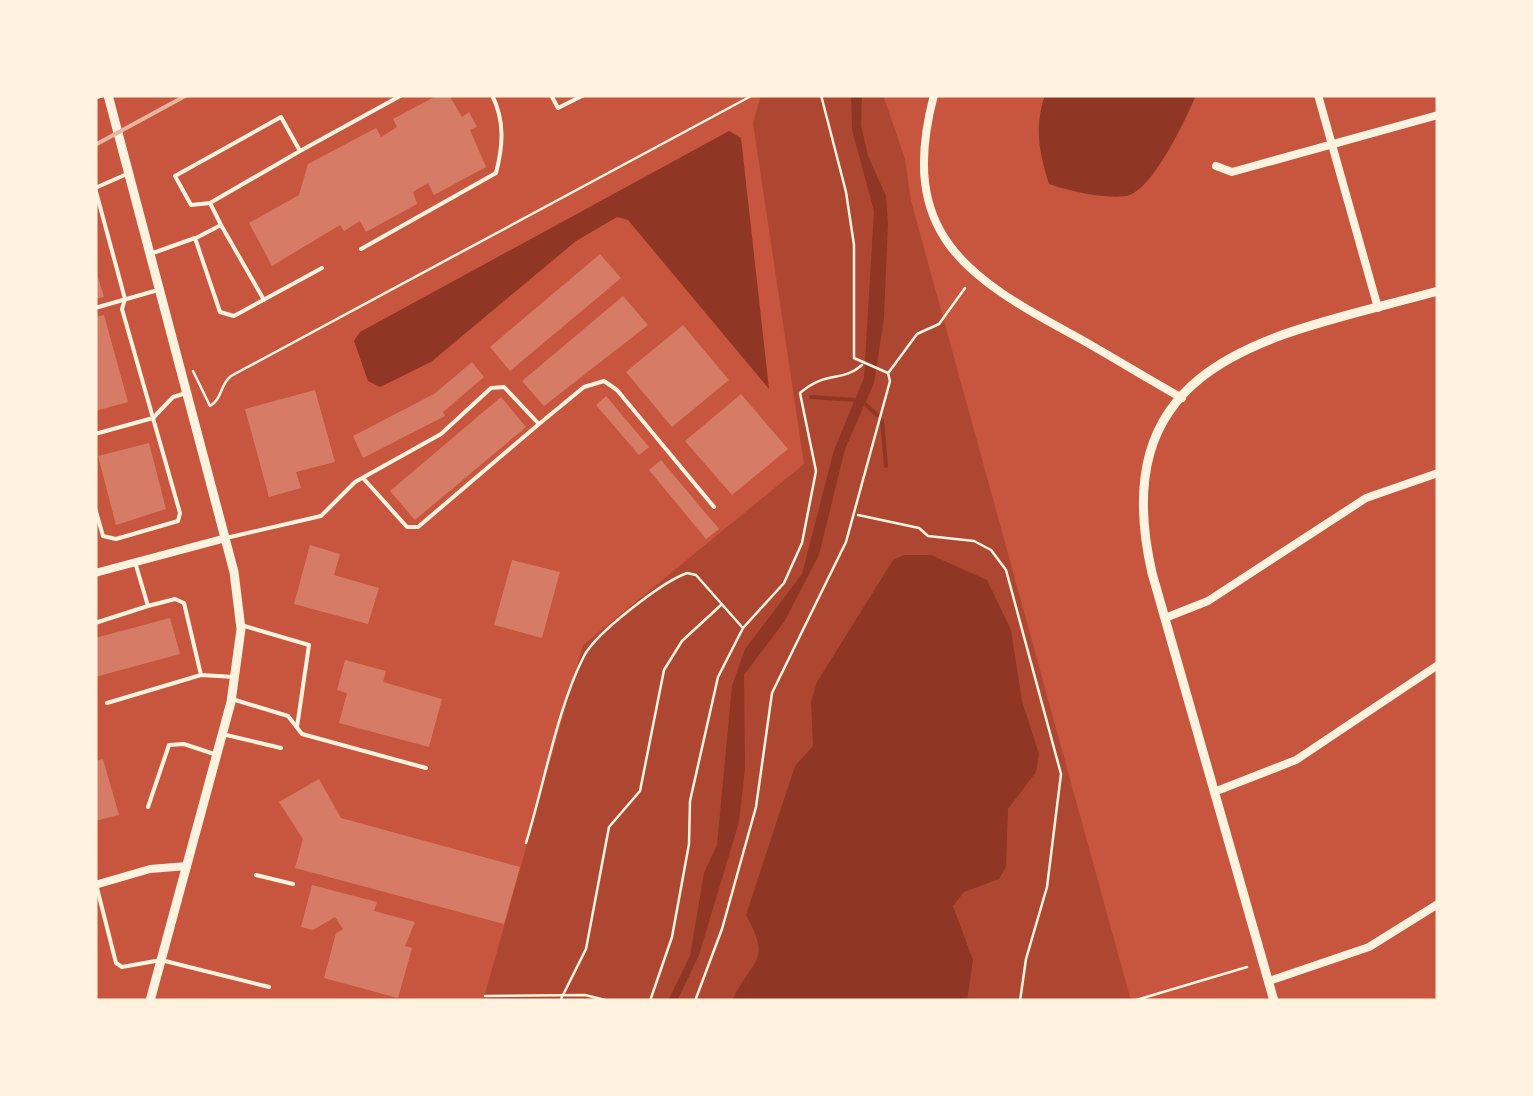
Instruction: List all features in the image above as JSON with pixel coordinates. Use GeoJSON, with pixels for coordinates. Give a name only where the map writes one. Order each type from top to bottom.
{"type":"FeatureCollection","features":[{"type":"Feature","properties":{"kind":"street"},"geometry":{"type":"LineString","coordinates":[[106,95],[226,538],[240,625],[232,700],[150,1001]]}},
{"type":"Feature","properties":{"kind":"street"},"geometry":{"type":"LineString","coordinates":[[934,95],[923,146],[927,192],[939,230],[958,259],[996,292],[1182,398]]}},
{"type":"Feature","properties":{"kind":"street"},"geometry":{"type":"LineString","coordinates":[[1318,95],[1378,308]]}},
{"type":"Feature","properties":{"kind":"street"},"geometry":{"type":"LineString","coordinates":[[1216,166],[1232,172],[1438,115]]}},
{"type":"Feature","properties":{"kind":"street"},"geometry":{"type":"LineString","coordinates":[[1274,1001],[1144,538],[1142,497],[1153,448],[1182,398],[1199,378],[1240,350],[1438,291]]}},
{"type":"Feature","properties":{"kind":"street"},"geometry":{"type":"LineString","coordinates":[[1165,618],[1208,601],[1366,498],[1438,474]]}},
{"type":"Feature","properties":{"kind":"street"},"geometry":{"type":"LineString","coordinates":[[95,573],[226,538]]}},
{"type":"Feature","properties":{"kind":"street"},"geometry":{"type":"LineString","coordinates":[[1214,792],[1296,760],[1438,665]]}},
{"type":"Feature","properties":{"kind":"street"},"geometry":{"type":"LineString","coordinates":[[95,884],[150,869],[187,866]]}},
{"type":"Feature","properties":{"kind":"street"},"geometry":{"type":"LineString","coordinates":[[1269,981],[1369,947],[1438,904]]}},
{"type":"Feature","properties":{"kind":"lane"},"geometry":{"type":"LineString","coordinates":[[95,98],[106,95]]}},
{"type":"Feature","properties":{"kind":"lane"},"geometry":{"type":"LineString","coordinates":[[300,151],[281,117],[175,176],[191,205],[210,203],[402,95]]}},
{"type":"Feature","properties":{"kind":"lane"},"geometry":{"type":"LineString","coordinates":[[551,95],[558,108],[584,95]]}},
{"type":"Feature","properties":{"kind":"lane"},"geometry":{"type":"LineString","coordinates":[[361,249],[496,173],[502,131],[495,96]]}},
{"type":"Feature","properties":{"kind":"lane"},"geometry":{"type":"LineString","coordinates":[[95,508],[104,536],[116,539],[178,521],[180,513],[122,309],[125,300],[95,188],[127,174]]}},
{"type":"Feature","properties":{"kind":"lane"},"geometry":{"type":"LineString","coordinates":[[210,203],[264,300]]}},
{"type":"Feature","properties":{"kind":"lane"},"geometry":{"type":"LineString","coordinates":[[148,254],[221,225]]}},
{"type":"Feature","properties":{"kind":"lane"},"geometry":{"type":"LineString","coordinates":[[195,238],[220,312],[234,316],[322,268]]}},
{"type":"Feature","properties":{"kind":"lane"},"geometry":{"type":"LineString","coordinates":[[95,308],[158,290]]}},
{"type":"Feature","properties":{"kind":"lane"},"geometry":{"type":"LineString","coordinates":[[363,478],[407,527],[418,527],[584,387],[604,380],[617,390],[714,507]]}},
{"type":"Feature","properties":{"kind":"lane"},"geometry":{"type":"LineString","coordinates":[[226,538],[287,522],[310,521],[363,478],[441,434],[491,388],[504,387],[539,424]]}},
{"type":"Feature","properties":{"kind":"lane"},"geometry":{"type":"LineString","coordinates":[[95,434],[153,418],[173,397],[186,393]]}},
{"type":"Feature","properties":{"kind":"lane"},"geometry":{"type":"LineString","coordinates":[[136,562],[148,606]]}},
{"type":"Feature","properties":{"kind":"lane"},"geometry":{"type":"LineString","coordinates":[[95,623],[176,599],[184,604],[201,675]]}},
{"type":"Feature","properties":{"kind":"lane"},"geometry":{"type":"LineString","coordinates":[[240,625],[309,644],[297,727]]}},
{"type":"Feature","properties":{"kind":"lane"},"geometry":{"type":"LineString","coordinates":[[107,704],[201,675],[236,678]]}},
{"type":"Feature","properties":{"kind":"lane"},"geometry":{"type":"LineString","coordinates":[[232,700],[288,716],[302,734],[426,768]]}},
{"type":"Feature","properties":{"kind":"lane"},"geometry":{"type":"LineString","coordinates":[[222,734],[282,748]]}},
{"type":"Feature","properties":{"kind":"lane"},"geometry":{"type":"LineString","coordinates":[[148,807],[169,745],[184,744],[217,755]]}},
{"type":"Feature","properties":{"kind":"lane"},"geometry":{"type":"LineString","coordinates":[[256,875],[293,884]]}},
{"type":"Feature","properties":{"kind":"lane"},"geometry":{"type":"LineString","coordinates":[[95,884],[116,963],[122,967],[161,960],[269,987]]}},
{"type":"Feature","properties":{"kind":"path"},"geometry":{"type":"LineString","coordinates":[[181,374],[196,370],[210,406],[218,401],[224,382],[231,376],[753,95]]}},
{"type":"Feature","properties":{"kind":"path"},"geometry":{"type":"LineString","coordinates":[[822,95],[854,245],[854,358],[864,366],[888,373]]}},
{"type":"Feature","properties":{"kind":"path"},"geometry":{"type":"LineString","coordinates":[[888,373],[917,334],[939,324],[966,288]]}},
{"type":"Feature","properties":{"kind":"path"},"geometry":{"type":"LineString","coordinates":[[650,1001],[672,937],[689,844],[690,800],[718,677],[743,628],[784,583],[802,543],[816,470],[800,394],[818,377],[851,373],[864,366]]}},
{"type":"Feature","properties":{"kind":"path"},"geometry":{"type":"LineString","coordinates":[[696,1001],[722,929],[756,806],[772,693],[855,514],[890,381],[888,373]]}},
{"type":"Feature","properties":{"kind":"path"},"geometry":{"type":"LineString","coordinates":[[855,514],[919,528],[928,536],[974,541],[991,550],[1006,570],[1061,774],[1047,887],[1026,958],[1020,1001]]}},
{"type":"Feature","properties":{"kind":"path"},"geometry":{"type":"LineString","coordinates":[[526,843],[571,692],[592,645],[661,587],[687,573],[696,575],[743,628]]}},
{"type":"Feature","properties":{"kind":"path"},"geometry":{"type":"LineString","coordinates":[[562,998],[586,949],[609,827],[640,791],[664,670],[682,641],[721,605]]}},
{"type":"Feature","properties":{"kind":"path"},"geometry":{"type":"LineString","coordinates":[[1132,1001],[1247,966]]}},
{"type":"Feature","properties":{"kind":"path"},"geometry":{"type":"LineString","coordinates":[[485,996],[610,1001]]}},
{"type":"Feature","properties":{"kind":"shaded area"},"geometry":{"type":"Polygon","coordinates":[[[761,95],[883,95],[905,159],[911,201],[1131,1001],[483,1001],[583,645],[804,464],[753,123],[761,95]]]}},
{"type":"Feature","properties":{"kind":"shaded area"},"geometry":{"type":"Polygon","coordinates":[[[851,95],[862,95],[861,125],[868,156],[886,196],[884,318],[874,383],[845,449],[819,555],[784,622],[744,675],[745,769],[739,822],[699,955],[677,1001],[668,1001],[690,956],[704,873],[717,845],[732,686],[745,649],[802,574],[834,450],[864,378],[874,211],[852,130],[851,95]]]}},
{"type":"Feature","properties":{"kind":"shaded area"},"geometry":{"type":"Polygon","coordinates":[[[1045,95],[1196,95],[1157,169],[1136,191],[1117,197],[1049,184],[1039,140],[1045,95]]]}},
{"type":"Feature","properties":{"kind":"shaded area"},"geometry":{"type":"Polygon","coordinates":[[[729,131],[741,138],[769,389],[628,220],[617,217],[576,241],[431,362],[380,387],[368,381],[354,341],[360,332],[729,131]]]}},
{"type":"Feature","properties":{"kind":"shaded area"},"geometry":{"type":"Polygon","coordinates":[[[904,555],[931,555],[987,580],[1011,630],[1022,701],[1039,754],[1036,772],[1008,809],[1006,867],[999,879],[964,892],[953,906],[973,960],[967,1001],[732,1001],[756,960],[758,943],[746,915],[795,766],[813,746],[811,702],[817,682],[893,560],[904,555]]]}},
{"type":"Feature","properties":{"kind":"building"},"geometry":{"type":"Polygon","coordinates":[[[438,95],[449,95],[462,117],[469,112],[477,127],[470,130],[486,167],[434,195],[428,183],[413,192],[417,204],[366,232],[360,221],[344,231],[340,225],[272,266],[249,223],[299,195],[308,164],[376,128],[381,137],[397,127],[393,119],[438,95]]]}},
{"type":"Feature","properties":{"kind":"building"},"geometry":{"type":"Polygon","coordinates":[[[600,254],[621,278],[510,371],[490,347],[600,254]]]}},
{"type":"Feature","properties":{"kind":"building"},"geometry":{"type":"Polygon","coordinates":[[[95,267],[104,297],[95,299],[95,267]]]}},
{"type":"Feature","properties":{"kind":"building"},"geometry":{"type":"Polygon","coordinates":[[[623,296],[648,325],[544,406],[522,381],[623,296]]]}},
{"type":"Feature","properties":{"kind":"building"},"geometry":{"type":"Polygon","coordinates":[[[104,315],[128,402],[95,411],[95,317],[104,315]]]}},
{"type":"Feature","properties":{"kind":"building"},"geometry":{"type":"Polygon","coordinates":[[[683,325],[729,380],[672,427],[626,372],[683,325]]]}},
{"type":"Feature","properties":{"kind":"building"},"geometry":{"type":"Polygon","coordinates":[[[472,362],[484,377],[443,412],[445,416],[363,458],[353,436],[434,394],[472,362]]]}},
{"type":"Feature","properties":{"kind":"building"},"geometry":{"type":"Polygon","coordinates":[[[315,390],[335,462],[296,472],[301,488],[269,497],[245,409],[315,390]]]}},
{"type":"Feature","properties":{"kind":"building"},"geometry":{"type":"Polygon","coordinates":[[[741,394],[788,449],[732,495],[685,441],[741,394]]]}},
{"type":"Feature","properties":{"kind":"building"},"geometry":{"type":"Polygon","coordinates":[[[606,396],[649,447],[639,455],[596,405],[606,396]]]}},
{"type":"Feature","properties":{"kind":"building"},"geometry":{"type":"Polygon","coordinates":[[[501,397],[526,427],[415,520],[390,491],[501,397]]]}},
{"type":"Feature","properties":{"kind":"building"},"geometry":{"type":"Polygon","coordinates":[[[149,443],[166,509],[116,525],[98,456],[149,443]]]}},
{"type":"Feature","properties":{"kind":"building"},"geometry":{"type":"Polygon","coordinates":[[[661,460],[719,529],[706,539],[649,470],[661,460]]]}},
{"type":"Feature","properties":{"kind":"building"},"geometry":{"type":"Polygon","coordinates":[[[310,545],[340,554],[334,575],[379,588],[368,624],[294,604],[310,545]]]}},
{"type":"Feature","properties":{"kind":"building"},"geometry":{"type":"Polygon","coordinates":[[[512,560],[560,572],[542,638],[494,625],[512,560]]]}},
{"type":"Feature","properties":{"kind":"building"},"geometry":{"type":"Polygon","coordinates":[[[170,618],[180,654],[95,677],[95,638],[170,618]]]}},
{"type":"Feature","properties":{"kind":"building"},"geometry":{"type":"Polygon","coordinates":[[[345,660],[386,671],[383,682],[442,699],[429,747],[339,723],[347,693],[337,690],[345,660]]]}},
{"type":"Feature","properties":{"kind":"building"},"geometry":{"type":"Polygon","coordinates":[[[103,759],[119,815],[95,821],[95,761],[103,759]]]}},
{"type":"Feature","properties":{"kind":"building"},"geometry":{"type":"Polygon","coordinates":[[[319,779],[341,818],[520,867],[504,924],[295,868],[303,839],[279,802],[319,779]]]}},
{"type":"Feature","properties":{"kind":"building"},"geometry":{"type":"Polygon","coordinates":[[[312,885],[377,902],[374,911],[415,922],[405,946],[412,948],[398,998],[324,978],[336,933],[343,929],[335,917],[313,930],[301,927],[312,885]]]}},
{"type":"Feature","properties":{"kind":"waterway"},"geometry":{"type":"LineString","coordinates":[[811,397],[856,400]]}},
{"type":"Feature","properties":{"kind":"waterway"},"geometry":{"type":"LineString","coordinates":[[864,403],[877,415]]}},
{"type":"Feature","properties":{"kind":"waterway"},"geometry":{"type":"LineString","coordinates":[[882,421],[886,466]]}},
{"type":"Feature","properties":{"kind":"railway"},"geometry":{"type":"LineString","coordinates":[[95,145],[187,95]]}}]}
